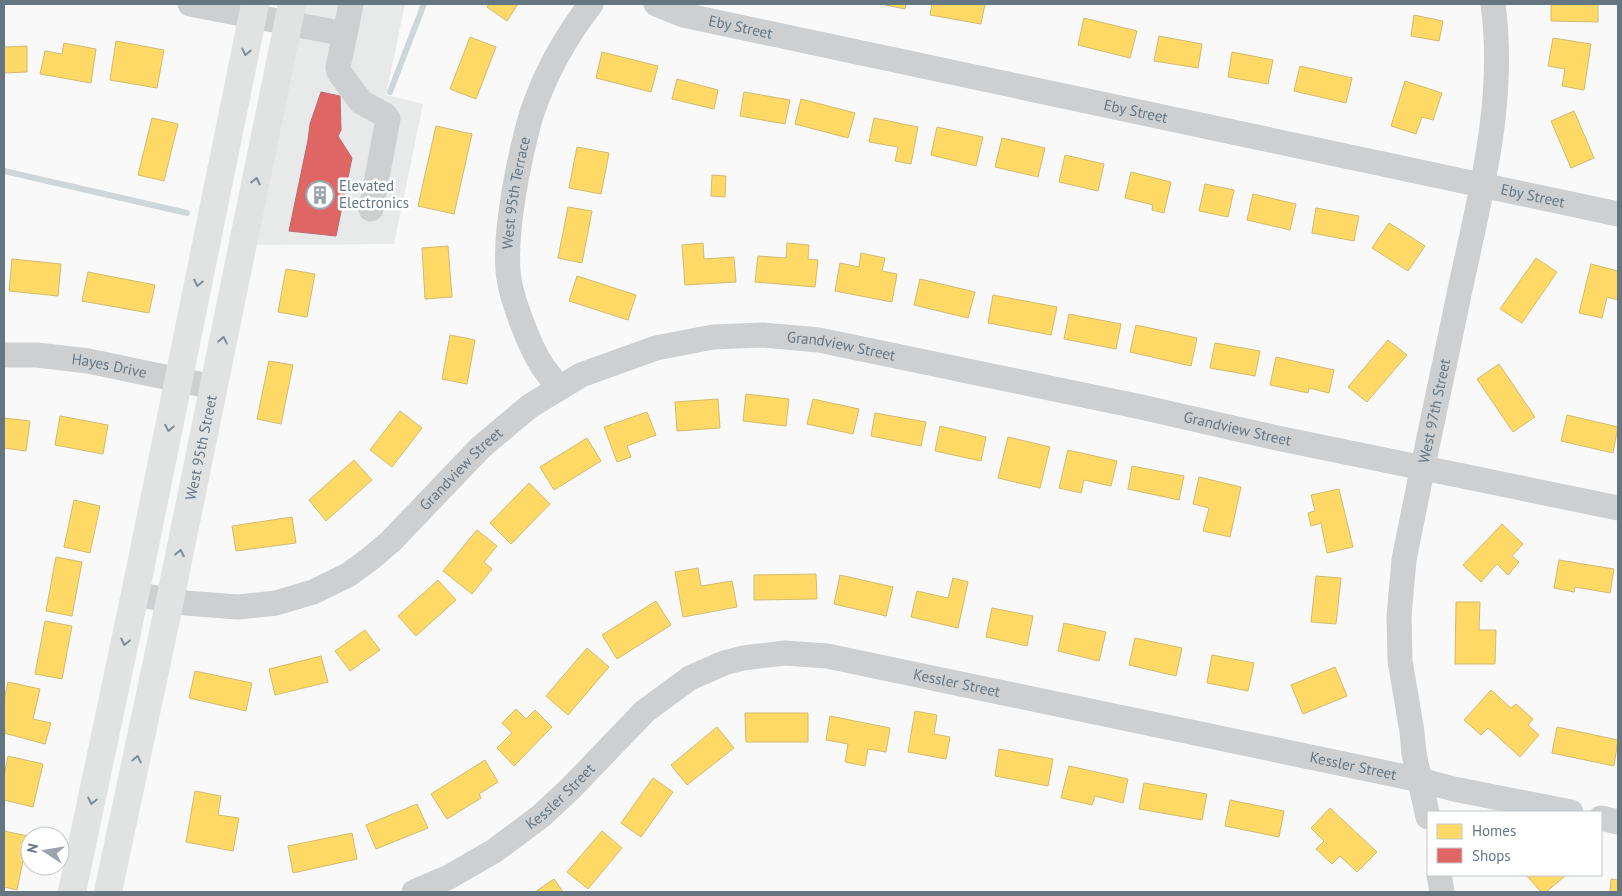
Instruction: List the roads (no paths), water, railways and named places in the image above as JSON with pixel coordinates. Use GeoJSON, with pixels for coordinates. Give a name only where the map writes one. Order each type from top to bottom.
{"type":"FeatureCollection","features":[{"type":"Feature","properties":{"kind":"main road"},"geometry":{"type":"LineString","coordinates":[[72,892],[254,10]]}},
{"type":"Feature","properties":{"kind":"main road","name":"West 95th Street"},"geometry":{"type":"LineString","coordinates":[[108,892],[170,600],[290,13]]}},
{"type":"Feature","properties":{"kind":"street"},"geometry":{"type":"LineString","coordinates":[[190,4],[290,13],[345,34]]}},
{"type":"Feature","properties":{"kind":"street"},"geometry":{"type":"LineString","coordinates":[[351,4],[338,67],[339,72],[360,102],[385,114],[388,119],[371,210]]}},
{"type":"Feature","properties":{"kind":"street","name":"West 95th Terrace"},"geometry":{"type":"LineString","coordinates":[[559,388],[542,366],[533,349],[512,297],[508,272],[511,209],[532,111],[546,77],[578,20],[591,4]]}},
{"type":"Feature","properties":{"kind":"street","name":"Eby Street"},"geometry":{"type":"LineString","coordinates":[[656,4],[683,15],[1618,214]]}},
{"type":"Feature","properties":{"kind":"street","name":"West 97th Street"},"geometry":{"type":"LineString","coordinates":[[1427,812],[1414,754],[1400,661],[1399,616],[1404,560],[1494,119],[1498,65],[1493,4]]}},
{"type":"Feature","properties":{"kind":"street","name":"Grandview Street"},"geometry":{"type":"LineString","coordinates":[[135,594],[170,600],[238,607],[257,606],[313,592],[348,575],[391,541],[482,447],[530,406],[581,375],[656,348],[713,337],[763,335],[810,339],[1131,404],[1276,438],[1618,508]]}},
{"type":"Feature","properties":{"kind":"street","name":"Hayes Drive"},"geometry":{"type":"LineString","coordinates":[[4,354],[88,360],[213,387]]}},
{"type":"Feature","properties":{"kind":"street","name":"Kessler Street"},"geometry":{"type":"LineString","coordinates":[[414,892],[449,877],[494,851],[541,816],[571,788],[645,711],[690,678],[724,663],[764,654],[799,653],[828,656],[1566,811]]}},
{"type":"Feature","properties":{"kind":"street"},"geometry":{"type":"LineString","coordinates":[[1602,818],[1618,822]]}},
{"type":"Feature","properties":{"kind":"street"},"geometry":{"type":"LineString","coordinates":[[1439,876],[1442,892]]}},
{"type":"Feature","properties":{"kind":"waterway"},"geometry":{"type":"LineString","coordinates":[[390,92],[424,4]]}},
{"type":"Feature","properties":{"kind":"waterway"},"geometry":{"type":"LineString","coordinates":[[4,171],[187,213]]}},
{"type":"Feature","properties":{"kind":"place","name":"Elevated Electronics"},"geometry":{"type":"Point","coordinates":[320,195]}}]}
